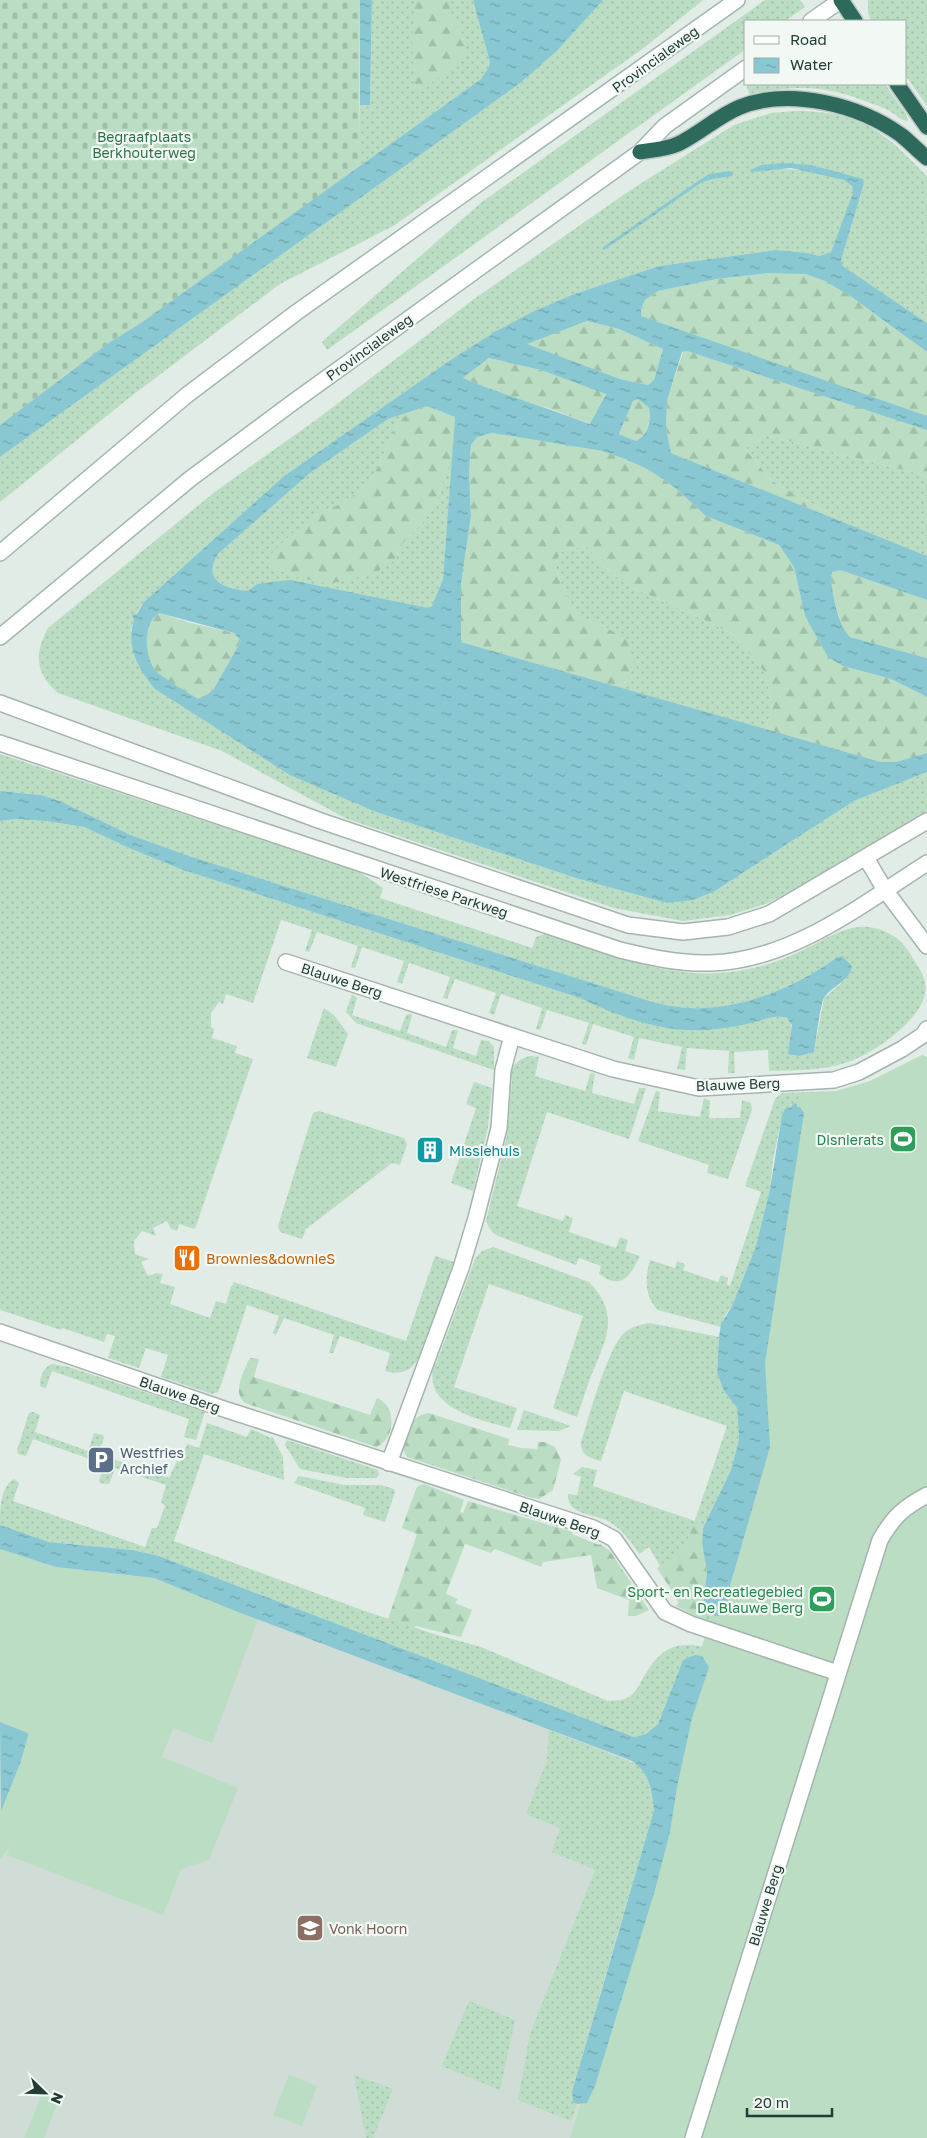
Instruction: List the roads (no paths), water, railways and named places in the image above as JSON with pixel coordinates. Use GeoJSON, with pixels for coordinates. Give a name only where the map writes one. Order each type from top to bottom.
{"type":"FeatureCollection","features":[{"type":"Feature","properties":{"kind":"highway"},"geometry":{"type":"LineString","coordinates":[[841,0],[853,20]]}},
{"type":"Feature","properties":{"kind":"highway"},"geometry":{"type":"LineString","coordinates":[[898,85],[927,127]]}},
{"type":"Feature","properties":{"kind":"highway"},"geometry":{"type":"LineString","coordinates":[[640,152],[676,145],[740,107],[773,99],[803,98],[848,110],[880,123],[901,135],[927,158]]}},
{"type":"Feature","properties":{"kind":"street","name":"Provincialeweg"},"geometry":{"type":"LineString","coordinates":[[0,553],[186,395],[250,347],[737,0]]}},
{"type":"Feature","properties":{"kind":"street"},"geometry":{"type":"LineString","coordinates":[[812,20],[841,0]]}},
{"type":"Feature","properties":{"kind":"street","name":"Provincialeweg"},"geometry":{"type":"LineString","coordinates":[[0,637],[190,479],[292,403],[640,152],[665,126],[744,69]]}},
{"type":"Feature","properties":{"kind":"street","name":"Westfriese Parkweg"},"geometry":{"type":"LineString","coordinates":[[0,703],[321,822],[628,925],[684,932],[728,927],[769,914],[927,821]]}},
{"type":"Feature","properties":{"kind":"street","name":"Westfriese Parkweg"},"geometry":{"type":"LineString","coordinates":[[0,744],[610,946],[651,957],[709,964],[762,955],[786,947],[828,926],[927,863]]}},
{"type":"Feature","properties":{"kind":"street"},"geometry":{"type":"LineString","coordinates":[[866,858],[885,890],[927,946]]}},
{"type":"Feature","properties":{"kind":"street","name":"Blauwe Berg"},"geometry":{"type":"LineString","coordinates":[[286,962],[613,1069],[698,1088],[834,1080],[859,1072],[902,1049],[923,1035],[927,1029]]}},
{"type":"Feature","properties":{"kind":"street"},"geometry":{"type":"LineString","coordinates":[[389,1462],[461,1268],[476,1218],[499,1128],[503,1070],[512,1036]]}},
{"type":"Feature","properties":{"kind":"street","name":"Blauwe Berg"},"geometry":{"type":"LineString","coordinates":[[0,1332],[224,1409],[594,1528],[614,1538],[665,1612],[691,1624],[838,1672]]}},
{"type":"Feature","properties":{"kind":"street","name":"Blauwe Berg"},"geometry":{"type":"LineString","coordinates":[[693,2138],[880,1540],[893,1519],[912,1502],[927,1495]]}},
{"type":"Feature","properties":{"kind":"water"},"geometry":{"type":"Polygon","coordinates":[[[360,0],[372,0],[370,105],[360,105],[360,0]]]}},
{"type":"Feature","properties":{"kind":"water"},"geometry":{"type":"Polygon","coordinates":[[[473,0],[603,0],[557,51],[519,84],[0,457],[0,425],[110,342],[141,323],[481,79],[490,62],[473,0]]]}},
{"type":"Feature","properties":{"kind":"water"},"geometry":{"type":"Polygon","coordinates":[[[782,163],[812,165],[863,179],[864,183],[841,261],[843,266],[927,323],[927,352],[852,297],[825,281],[806,274],[768,273],[717,279],[658,291],[645,300],[641,309],[641,316],[927,416],[927,430],[687,351],[682,352],[667,401],[666,428],[671,453],[927,556],[927,600],[840,570],[832,572],[831,578],[833,596],[839,616],[842,625],[850,637],[927,658],[927,697],[891,679],[843,666],[828,657],[805,616],[794,567],[779,545],[706,516],[673,486],[649,470],[625,459],[602,451],[492,433],[477,437],[471,445],[469,473],[471,516],[461,584],[461,642],[881,762],[896,762],[927,753],[927,772],[854,801],[715,891],[693,900],[667,903],[579,879],[376,812],[290,775],[155,689],[138,665],[132,648],[131,639],[134,619],[132,615],[137,614],[144,602],[284,476],[449,361],[496,331],[534,311],[574,294],[659,266],[776,250],[819,256],[831,252],[853,193],[852,186],[844,180],[791,168],[751,172],[750,170],[762,165],[782,163]],[[587,321],[527,344],[620,379],[648,385],[654,380],[663,349],[619,329],[587,321]],[[489,358],[463,378],[590,424],[606,394],[541,370],[489,358]],[[638,399],[633,401],[619,434],[636,441],[644,434],[648,427],[650,413],[649,408],[638,399]],[[427,406],[388,419],[310,473],[218,554],[212,571],[218,582],[224,586],[248,591],[257,584],[290,580],[428,608],[432,606],[443,579],[455,417],[427,406]],[[159,613],[150,624],[147,648],[151,664],[158,673],[198,699],[212,692],[241,641],[234,633],[159,613]]]}},
{"type":"Feature","properties":{"kind":"water"},"geometry":{"type":"Polygon","coordinates":[[[732,172],[733,176],[702,182],[604,250],[602,248],[709,174],[732,172]]]}},
{"type":"Feature","properties":{"kind":"water"},"geometry":{"type":"Polygon","coordinates":[[[0,791],[41,795],[60,801],[131,835],[189,856],[656,1003],[696,1008],[737,1004],[772,993],[806,977],[842,956],[852,966],[844,980],[824,998],[814,1052],[800,1056],[788,1054],[792,1025],[787,1018],[772,1017],[742,1025],[705,1030],[673,1029],[641,1022],[580,998],[183,870],[84,827],[45,821],[16,819],[0,821],[0,791]]]}},
{"type":"Feature","properties":{"kind":"water"},"geometry":{"type":"Polygon","coordinates":[[[793,1103],[797,1104],[797,1107],[800,1107],[804,1113],[765,1363],[770,1447],[727,1596],[728,1603],[731,1605],[730,1609],[727,1609],[724,1615],[715,1616],[708,1613],[703,1602],[707,1572],[702,1543],[703,1528],[731,1470],[739,1439],[737,1408],[724,1391],[717,1373],[719,1337],[721,1324],[732,1306],[756,1246],[770,1189],[782,1115],[785,1109],[792,1107],[793,1103]]]}},
{"type":"Feature","properties":{"kind":"water"},"geometry":{"type":"Polygon","coordinates":[[[0,1525],[49,1542],[133,1550],[159,1556],[634,1737],[646,1734],[658,1724],[683,1660],[695,1655],[702,1656],[709,1667],[692,1718],[677,1787],[670,1832],[655,1890],[595,2086],[587,2103],[577,2104],[573,2102],[572,2092],[654,1810],[646,1775],[637,1765],[630,1760],[238,1612],[154,1578],[56,1567],[0,1549],[0,1525]]]}},
{"type":"Feature","properties":{"kind":"water"},"geometry":{"type":"Polygon","coordinates":[[[0,1722],[28,1733],[21,1761],[1,1811],[0,1722]]]}},
{"type":"Feature","properties":{"kind":"place","name":"Disnierats"},"geometry":{"type":"Point","coordinates":[903,1139]}},
{"type":"Feature","properties":{"kind":"place","name":"Missiehuis"},"geometry":{"type":"Point","coordinates":[430,1150]}},
{"type":"Feature","properties":{"kind":"place","name":"Brownies&downieS"},"geometry":{"type":"Point","coordinates":[187,1258]}},
{"type":"Feature","properties":{"kind":"place","name":"Westfries Archief"},"geometry":{"type":"Point","coordinates":[101,1460]}},
{"type":"Feature","properties":{"kind":"place","name":"Sport- en Recreatiegebied De Blauwe Berg"},"geometry":{"type":"Point","coordinates":[822,1599]}},
{"type":"Feature","properties":{"kind":"place","name":"Vonk Hoorn"},"geometry":{"type":"Point","coordinates":[310,1928]}},
{"type":"Feature","properties":{"kind":"park label","name":"Begraafplaats Berkhouterweg"},"geometry":{"type":"Point","coordinates":[144,144]}}]}
